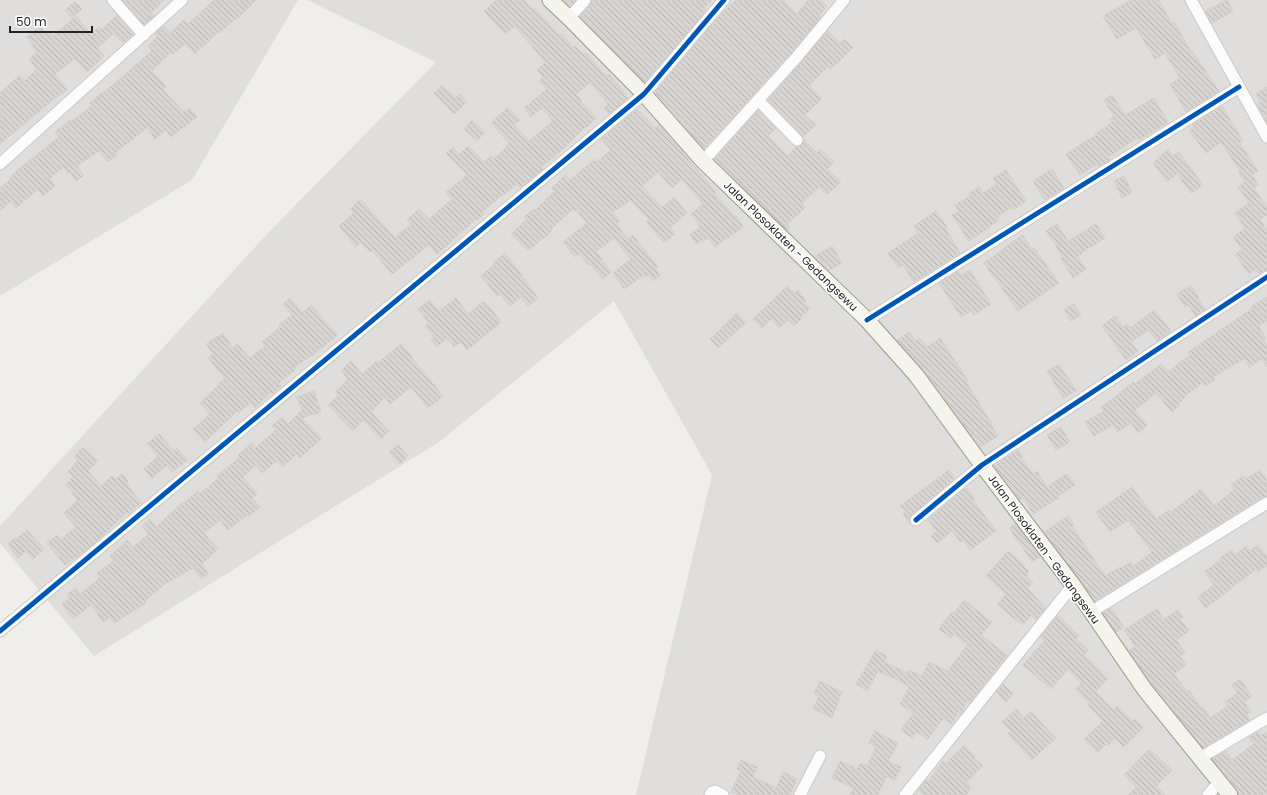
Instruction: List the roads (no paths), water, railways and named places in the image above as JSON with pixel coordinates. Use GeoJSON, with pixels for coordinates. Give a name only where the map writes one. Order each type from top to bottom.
{"type":"FeatureCollection","features":[{"type":"Feature","properties":{"kind":"main road","name":"Jalan Plosoklaten - Gedangsewu"},"geometry":{"type":"LineString","coordinates":[[550,0],[570,18],[644,94],[703,161],[866,320],[916,375],[1073,585],[1145,690],[1230,795]]}},
{"type":"Feature","properties":{"kind":"street"},"geometry":{"type":"LineString","coordinates":[[112,0],[144,35]]}},
{"type":"Feature","properties":{"kind":"street"},"geometry":{"type":"LineString","coordinates":[[0,164],[182,0]]}},
{"type":"Feature","properties":{"kind":"street"},"geometry":{"type":"LineString","coordinates":[[570,18],[585,0]]}},
{"type":"Feature","properties":{"kind":"street"},"geometry":{"type":"LineString","coordinates":[[0,631],[644,94],[724,0]]}},
{"type":"Feature","properties":{"kind":"street"},"geometry":{"type":"LineString","coordinates":[[703,161],[796,58],[844,0]]}},
{"type":"Feature","properties":{"kind":"street"},"geometry":{"type":"LineString","coordinates":[[1191,0],[1267,137]]}},
{"type":"Feature","properties":{"kind":"street"},"geometry":{"type":"LineString","coordinates":[[866,320],[1239,87]]}},
{"type":"Feature","properties":{"kind":"street"},"geometry":{"type":"LineString","coordinates":[[758,100],[797,140]]}},
{"type":"Feature","properties":{"kind":"street"},"geometry":{"type":"LineString","coordinates":[[916,520],[982,465],[1267,277]]}},
{"type":"Feature","properties":{"kind":"street"},"geometry":{"type":"LineString","coordinates":[[1091,612],[1267,503]]}},
{"type":"Feature","properties":{"kind":"street"},"geometry":{"type":"LineString","coordinates":[[905,795],[1073,585]]}},
{"type":"Feature","properties":{"kind":"street"},"geometry":{"type":"LineString","coordinates":[[1200,758],[1267,718]]}},
{"type":"Feature","properties":{"kind":"street"},"geometry":{"type":"LineString","coordinates":[[800,795],[820,756]]}},
{"type":"Feature","properties":{"kind":"street"},"geometry":{"type":"LineString","coordinates":[[1208,795],[1219,782]]}},
{"type":"Feature","properties":{"kind":"street"},"geometry":{"type":"LineString","coordinates":[[710,795],[715,791],[723,795]]}}]}
